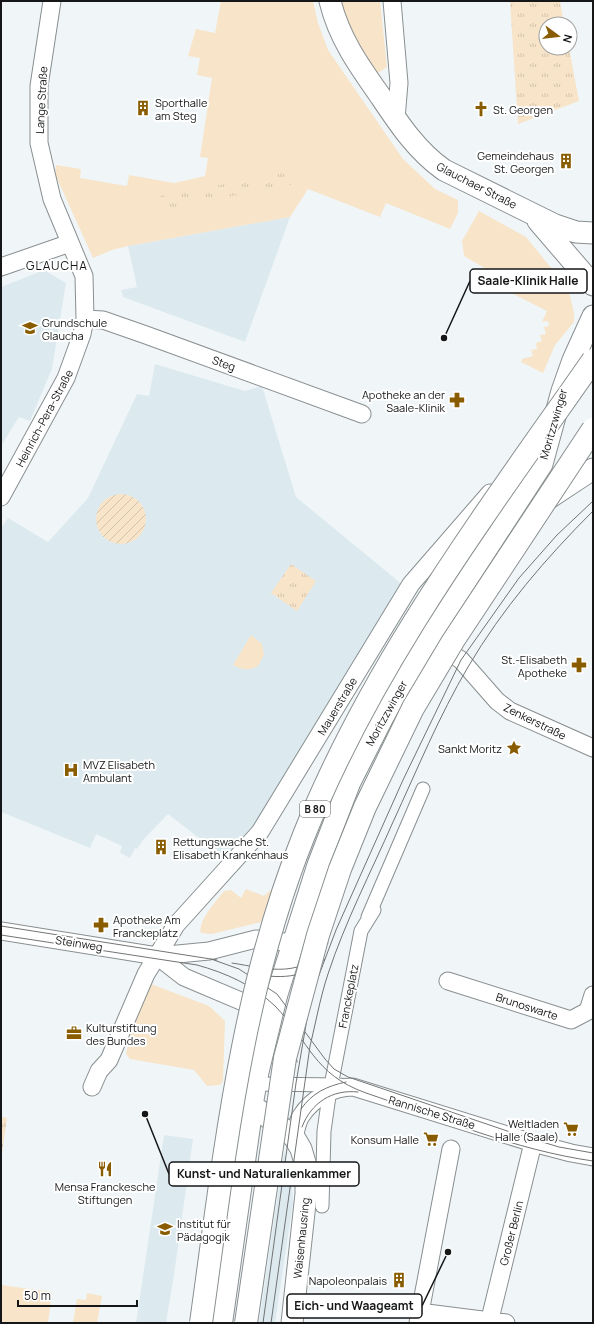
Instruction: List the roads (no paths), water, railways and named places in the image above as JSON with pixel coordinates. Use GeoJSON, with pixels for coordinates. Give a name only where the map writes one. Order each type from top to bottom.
{"type":"FeatureCollection","features":[{"type":"Feature","properties":{"kind":"main road","name":"B 80"},"geometry":{"type":"LineString","coordinates":[[201,1323],[230,1121],[243,1046],[271,931],[303,836],[337,759],[370,696],[402,640],[452,562],[593,360]]}},
{"type":"Feature","properties":{"kind":"main road"},"geometry":{"type":"LineString","coordinates":[[246,1323],[285,1058],[318,935],[340,870],[365,807],[413,708],[453,641],[593,429]]}},
{"type":"Feature","properties":{"kind":"main road"},"geometry":{"type":"LineString","coordinates":[[221,1323],[252,1106]]}},
{"type":"Feature","properties":{"kind":"street","name":"Lange Straße"},"geometry":{"type":"LineString","coordinates":[[52,1],[40,86],[38,143],[52,199],[70,243]]}},
{"type":"Feature","properties":{"kind":"street","name":"Glauchaer Straße"},"geometry":{"type":"LineString","coordinates":[[330,1],[334,18],[347,47],[396,119],[419,150],[431,161],[444,170],[567,230],[593,233]]}},
{"type":"Feature","properties":{"kind":"street"},"geometry":{"type":"LineString","coordinates":[[392,1],[399,83],[396,119]]}},
{"type":"Feature","properties":{"kind":"street"},"geometry":{"type":"LineString","coordinates":[[529,212],[546,228],[581,274],[593,285]]}},
{"type":"Feature","properties":{"kind":"street"},"geometry":{"type":"LineString","coordinates":[[1,267],[70,243]]}},
{"type":"Feature","properties":{"kind":"street","name":"Heinrich-Pera-Straße"},"geometry":{"type":"LineString","coordinates":[[1,497],[66,378],[82,334],[85,319],[84,276],[70,243]]}},
{"type":"Feature","properties":{"kind":"street","name":"Moritzzwinger"},"geometry":{"type":"LineString","coordinates":[[293,943],[318,865],[350,782],[383,717],[428,639],[542,464],[562,391],[573,360],[593,316]]}},
{"type":"Feature","properties":{"kind":"street","name":"Steg"},"geometry":{"type":"LineString","coordinates":[[85,319],[103,320],[362,414]]}},
{"type":"Feature","properties":{"kind":"street","name":"Moritzzwinger"},"geometry":{"type":"LineString","coordinates":[[501,526],[558,494],[593,469]]}},
{"type":"Feature","properties":{"kind":"street","name":"Mauerstraße"},"geometry":{"type":"LineString","coordinates":[[157,956],[176,925],[260,832],[411,584],[499,481],[530,483]]}},
{"type":"Feature","properties":{"kind":"street","name":"Zenkerstraße"},"geometry":{"type":"LineString","coordinates":[[428,639],[461,660],[497,701],[510,710],[593,748]]}},
{"type":"Feature","properties":{"kind":"street"},"geometry":{"type":"LineString","coordinates":[[356,930],[423,789]]}},
{"type":"Feature","properties":{"kind":"street","name":"Franckeplatz"},"geometry":{"type":"LineString","coordinates":[[331,1089],[356,930],[374,910]]}},
{"type":"Feature","properties":{"kind":"street"},"geometry":{"type":"LineString","coordinates":[[356,930],[376,926]]}},
{"type":"Feature","properties":{"kind":"street","name":"Steinweg"},"geometry":{"type":"LineString","coordinates":[[1,931],[157,956]]}},
{"type":"Feature","properties":{"kind":"street"},"geometry":{"type":"LineString","coordinates":[[157,956],[209,951],[256,939],[293,943],[271,1014],[252,1106]]}},
{"type":"Feature","properties":{"kind":"street"},"geometry":{"type":"LineString","coordinates":[[157,956],[184,977],[271,1014]]}},
{"type":"Feature","properties":{"kind":"street"},"geometry":{"type":"LineString","coordinates":[[92,1087],[99,1071],[109,1060],[140,987],[157,956]]}},
{"type":"Feature","properties":{"kind":"street","name":"Brunoswarte"},"geometry":{"type":"LineString","coordinates":[[448,981],[571,1020],[588,1011],[593,995]]}},
{"type":"Feature","properties":{"kind":"street"},"geometry":{"type":"LineString","coordinates":[[256,1084],[307,1084],[331,1089]]}},
{"type":"Feature","properties":{"kind":"street","name":"Rannische Straße"},"geometry":{"type":"LineString","coordinates":[[294,1137],[300,1118],[308,1107],[331,1089],[353,1087],[533,1143],[571,1154],[593,1157]]}},
{"type":"Feature","properties":{"kind":"street","name":"Waisenhausring"},"geometry":{"type":"LineString","coordinates":[[322,1206],[324,1131],[331,1089]]}},
{"type":"Feature","properties":{"kind":"street","name":"Waisenhausring"},"geometry":{"type":"LineString","coordinates":[[252,1106],[294,1137],[305,1160],[308,1179],[292,1323]]}},
{"type":"Feature","properties":{"kind":"street","name":"Großer Berlin"},"geometry":{"type":"LineString","coordinates":[[489,1322],[533,1143]]}},
{"type":"Feature","properties":{"kind":"street"},"geometry":{"type":"LineString","coordinates":[[451,1149],[418,1317],[506,1323]]}},
{"type":"Feature","properties":{"kind":"tram line"},"geometry":{"type":"LineString","coordinates":[[263,1323],[296,1083],[308,1013],[316,983],[336,930],[403,780],[461,660],[519,578],[557,535],[593,501]]}},
{"type":"Feature","properties":{"kind":"tram line"},"geometry":{"type":"LineString","coordinates":[[271,1323],[310,1046],[325,983],[342,935],[429,743],[447,705],[468,667],[495,625],[526,585],[558,547],[593,511]]}},
{"type":"Feature","properties":{"kind":"tram line"},"geometry":{"type":"LineString","coordinates":[[1,926],[217,960]]}},
{"type":"Feature","properties":{"kind":"tram line"},"geometry":{"type":"LineString","coordinates":[[1,935],[197,965],[229,976],[258,992],[275,1006],[287,1019],[323,1067],[348,1085],[366,1093],[450,1123],[506,1141],[564,1156],[593,1161]]}},
{"type":"Feature","properties":{"kind":"tram line"},"geometry":{"type":"LineString","coordinates":[[232,963],[272,969],[297,967],[308,963],[319,955],[328,943]]}},
{"type":"Feature","properties":{"kind":"tram line"},"geometry":{"type":"LineString","coordinates":[[211,959],[239,969],[277,994],[325,1059],[334,1069],[348,1077],[519,1135],[559,1147],[593,1153]]}},
{"type":"Feature","properties":{"kind":"tram line"},"geometry":{"type":"LineString","coordinates":[[251,974],[281,977],[290,976],[308,971],[325,959]]}},
{"type":"Feature","properties":{"kind":"tram line"},"geometry":{"type":"LineString","coordinates":[[287,1028],[295,1047],[297,1062]]}},
{"type":"Feature","properties":{"kind":"tram line"},"geometry":{"type":"LineString","coordinates":[[301,1109],[315,1094],[326,1088],[346,1082]]}},
{"type":"Feature","properties":{"kind":"tram line"},"geometry":{"type":"LineString","coordinates":[[302,1127],[311,1111],[324,1099],[331,1095],[340,1093],[358,1092]]}},
{"type":"Feature","properties":{"kind":"place","name":"Sporthalle am Steg"},"geometry":{"type":"Point","coordinates":[143,108]}},
{"type":"Feature","properties":{"kind":"place","name":"St. Georgen"},"geometry":{"type":"Point","coordinates":[481,109]}},
{"type":"Feature","properties":{"kind":"place","name":"Gemeindehaus St. Georgen"},"geometry":{"type":"Point","coordinates":[566,161]}},
{"type":"Feature","properties":{"kind":"place","name":"Grundschule Glaucha"},"geometry":{"type":"Point","coordinates":[30,328]}},
{"type":"Feature","properties":{"kind":"place","name":"Saale-Klinik Halle"},"geometry":{"type":"Point","coordinates":[444,338]}},
{"type":"Feature","properties":{"kind":"place","name":"Apotheke an der Saale-Klinik"},"geometry":{"type":"Point","coordinates":[457,400]}},
{"type":"Feature","properties":{"kind":"place","name":"St.-Elisabeth Apotheke"},"geometry":{"type":"Point","coordinates":[579,665]}},
{"type":"Feature","properties":{"kind":"place","name":"Sankt Moritz"},"geometry":{"type":"Point","coordinates":[514,748]}},
{"type":"Feature","properties":{"kind":"place","name":"MVZ Elisabeth Ambulant"},"geometry":{"type":"Point","coordinates":[71,770]}},
{"type":"Feature","properties":{"kind":"place","name":"Rettungswache St. Elisabeth Krankenhaus"},"geometry":{"type":"Point","coordinates":[161,847]}},
{"type":"Feature","properties":{"kind":"place","name":"Apotheke Am Franckeplatz"},"geometry":{"type":"Point","coordinates":[101,925]}},
{"type":"Feature","properties":{"kind":"place","name":"Kulturstiftung des Bundes"},"geometry":{"type":"Point","coordinates":[74,1033]}},
{"type":"Feature","properties":{"kind":"place","name":"Kunst- und Naturalienkammer"},"geometry":{"type":"Point","coordinates":[145,1114]}},
{"type":"Feature","properties":{"kind":"place","name":"Weltladen Halle (Saale)"},"geometry":{"type":"Point","coordinates":[571,1129]}},
{"type":"Feature","properties":{"kind":"place","name":"Konsum Halle"},"geometry":{"type":"Point","coordinates":[431,1139]}},
{"type":"Feature","properties":{"kind":"place","name":"Mensa Franckesche Stiftungen"},"geometry":{"type":"Point","coordinates":[105,1169]}},
{"type":"Feature","properties":{"kind":"place","name":"Institut für Pädagogik"},"geometry":{"type":"Point","coordinates":[165,1229]}},
{"type":"Feature","properties":{"kind":"place","name":"Eich- und Waageamt"},"geometry":{"type":"Point","coordinates":[448,1252]}},
{"type":"Feature","properties":{"kind":"place","name":"Napoleonpalais"},"geometry":{"type":"Point","coordinates":[399,1280]}},
{"type":"Feature","properties":{"kind":"district","name":"GLAUCHA"},"geometry":{"type":"Point","coordinates":[57,265]}}]}
